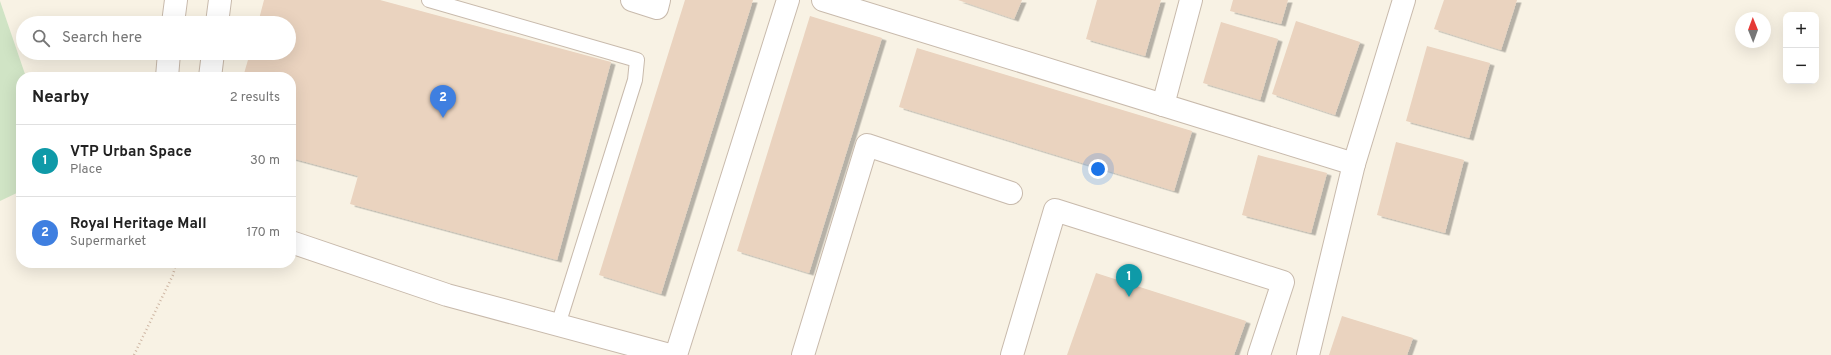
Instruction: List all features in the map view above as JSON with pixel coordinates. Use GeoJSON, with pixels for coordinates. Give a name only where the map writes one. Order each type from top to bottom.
{"type":"FeatureCollection","features":[{"type":"Feature","properties":{"kind":"street"},"geometry":{"type":"LineString","coordinates":[[174,16],[176,0]]}},
{"type":"Feature","properties":{"kind":"street"},"geometry":{"type":"LineString","coordinates":[[218,16],[220,0]]}},
{"type":"Feature","properties":{"kind":"street"},"geometry":{"type":"LineString","coordinates":[[632,0],[658,8],[660,0]]}},
{"type":"Feature","properties":{"kind":"street"},"geometry":{"type":"LineString","coordinates":[[676,355],[788,0]]}},
{"type":"Feature","properties":{"kind":"street"},"geometry":{"type":"LineString","coordinates":[[823,0],[1354,164]]}},
{"type":"Feature","properties":{"kind":"street"},"geometry":{"type":"LineString","coordinates":[[1163,105],[1191,0]]}},
{"type":"Feature","properties":{"kind":"street"},"geometry":{"type":"LineString","coordinates":[[1308,355],[1354,164],[1404,0]]}},
{"type":"Feature","properties":{"kind":"street"},"geometry":{"type":"LineString","coordinates":[[167,72],[168,60]]}},
{"type":"Feature","properties":{"kind":"street"},"geometry":{"type":"LineString","coordinates":[[211,72],[212,60]]}},
{"type":"Feature","properties":{"kind":"street"},"geometry":{"type":"LineString","coordinates":[[803,355],[867,145],[1011,193]]}},
{"type":"Feature","properties":{"kind":"street"},"geometry":{"type":"LineString","coordinates":[[1012,355],[1055,210],[1284,282],[1259,355]]}},
{"type":"Feature","properties":{"kind":"street"},"geometry":{"type":"LineString","coordinates":[[296,244],[447,295],[670,355]]}},
{"type":"Feature","properties":{"kind":"lane"},"geometry":{"type":"LineString","coordinates":[[429,0],[637,60],[635,80],[558,325]]}},
{"type":"Feature","properties":{"kind":"path"},"geometry":{"type":"LineString","coordinates":[[134,355],[173,275],[175,268]]}},
{"type":"Feature","properties":{"kind":"green space"},"geometry":{"type":"Polygon","coordinates":[[[0,1],[16,48],[16,60],[20,60],[24,72],[16,72],[16,193],[0,201],[0,1]]]}},
{"type":"Feature","properties":{"kind":"building"},"geometry":{"type":"Polygon","coordinates":[[[264,0],[380,0],[611,62],[557,260],[350,204],[358,176],[296,159],[296,72],[244,72],[248,60],[296,60],[296,16],[260,16],[264,0]]]}},
{"type":"Feature","properties":{"kind":"building"},"geometry":{"type":"Polygon","coordinates":[[[685,0],[753,0],[661,294],[599,275],[685,0]]]}},
{"type":"Feature","properties":{"kind":"building"},"geometry":{"type":"Polygon","coordinates":[[[958,0],[1022,0],[1014,19],[958,0]]]}},
{"type":"Feature","properties":{"kind":"building"},"geometry":{"type":"Polygon","coordinates":[[[1097,0],[1161,0],[1145,56],[1086,39],[1097,0]]]}},
{"type":"Feature","properties":{"kind":"building"},"geometry":{"type":"Polygon","coordinates":[[[1233,0],[1288,0],[1281,24],[1230,11],[1233,0]]]}},
{"type":"Feature","properties":{"kind":"building"},"geometry":{"type":"Polygon","coordinates":[[[1444,0],[1517,0],[1501,50],[1434,29],[1444,0]]]}},
{"type":"Feature","properties":{"kind":"building"},"geometry":{"type":"Polygon","coordinates":[[[810,16],[882,38],[809,273],[737,251],[810,16]]]}},
{"type":"Feature","properties":{"kind":"building"},"geometry":{"type":"Polygon","coordinates":[[[1296,21],[1360,42],[1335,115],[1272,94],[1296,21]]]}},
{"type":"Feature","properties":{"kind":"building"},"geometry":{"type":"Polygon","coordinates":[[[1221,22],[1278,39],[1260,100],[1203,83],[1221,22]]]}},
{"type":"Feature","properties":{"kind":"building"},"geometry":{"type":"Polygon","coordinates":[[[1427,46],[1490,63],[1469,138],[1406,121],[1427,46]]]}},
{"type":"Feature","properties":{"kind":"building"},"geometry":{"type":"Polygon","coordinates":[[[917,48],[1192,131],[1174,191],[899,107],[917,48]]]}},
{"type":"Feature","properties":{"kind":"building"},"geometry":{"type":"Polygon","coordinates":[[[1396,142],[1464,160],[1445,233],[1377,215],[1396,142]]]}},
{"type":"Feature","properties":{"kind":"building"},"geometry":{"type":"Polygon","coordinates":[[[1258,155],[1327,173],[1311,233],[1242,215],[1258,155]]]}},
{"type":"Feature","properties":{"kind":"building"},"geometry":{"type":"Polygon","coordinates":[[[1096,273],[1246,321],[1234,355],[1067,355],[1096,273]]]}},
{"type":"Feature","properties":{"kind":"building"},"geometry":{"type":"Polygon","coordinates":[[[1342,316],[1413,338],[1407,355],[1329,355],[1342,316]]]}},
{"type":"Feature","properties":{"kind":"place","name":"Royal Heritage Mall"},"geometry":{"type":"Point","coordinates":[443,118]}},
{"type":"Feature","properties":{"kind":"place","name":"VTP Urban Space"},"geometry":{"type":"Point","coordinates":[1129,297]}}]}
